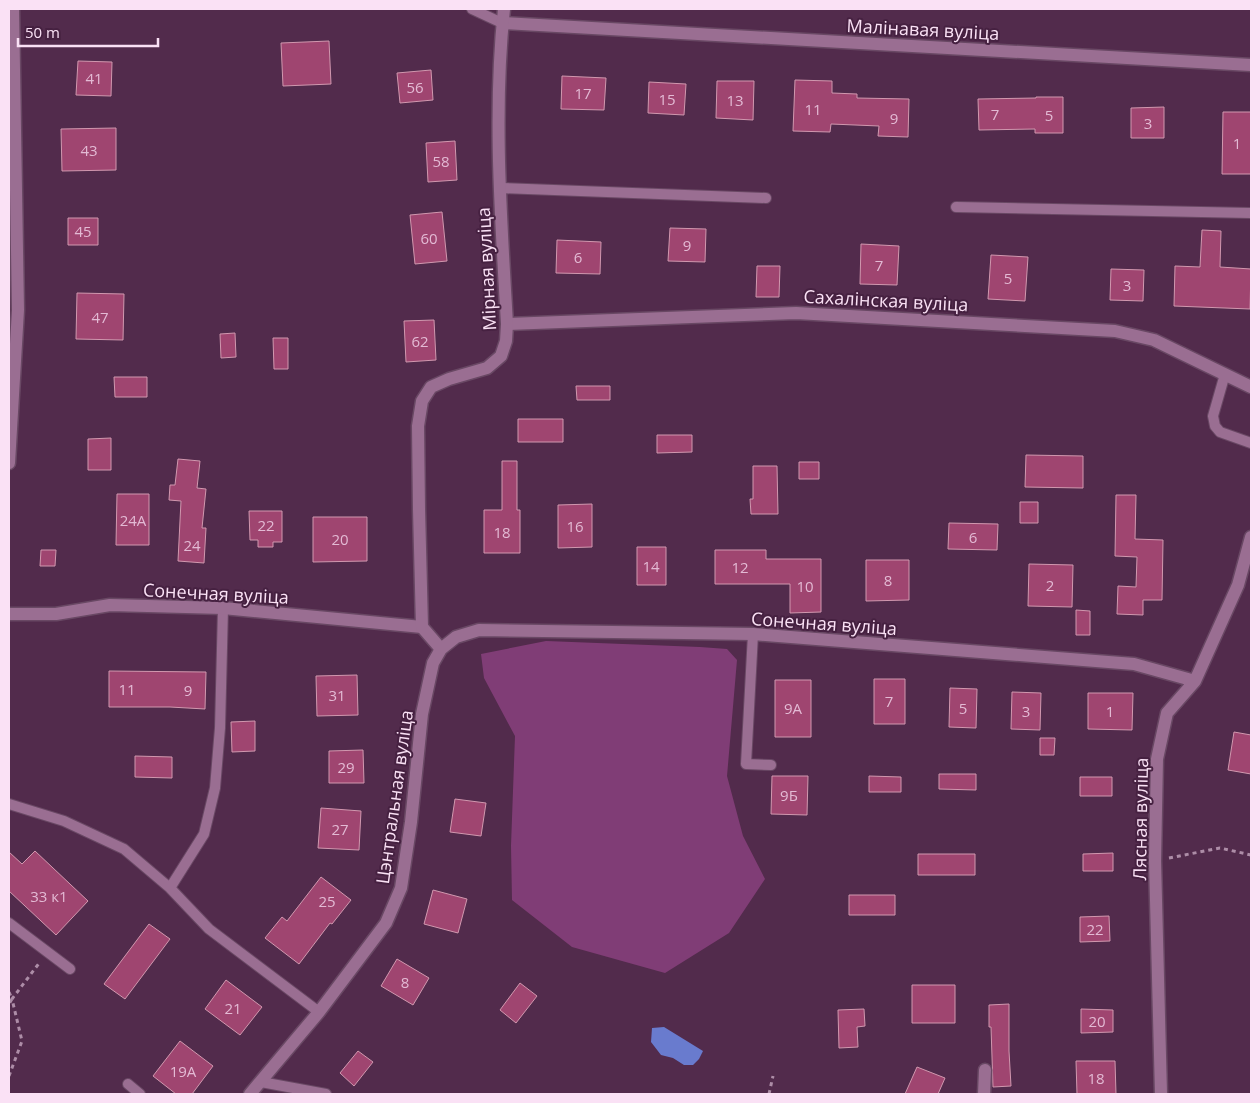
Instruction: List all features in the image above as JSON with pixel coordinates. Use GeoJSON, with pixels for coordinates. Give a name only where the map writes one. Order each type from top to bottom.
{"type":"FeatureCollection","features":[{"type":"Feature","properties":{"kind":"street"},"geometry":{"type":"LineString","coordinates":[[9,463],[18,310],[13,9]]}},
{"type":"Feature","properties":{"kind":"street","name":"Мірная вуліца"},"geometry":{"type":"LineString","coordinates":[[422,627],[418,509],[418,426],[422,401],[431,387],[449,379],[487,368],[501,356],[506,341],[507,324],[500,188],[499,63],[504,9]]}},
{"type":"Feature","properties":{"kind":"street","name":"Малінавая вуліца"},"geometry":{"type":"LineString","coordinates":[[502,23],[1251,65]]}},
{"type":"Feature","properties":{"kind":"street","name":"Сахалінская вуліца"},"geometry":{"type":"LineString","coordinates":[[507,324],[796,312],[1115,331],[1154,340],[1251,387]]}},
{"type":"Feature","properties":{"kind":"street","name":"Лясная вуліца"},"geometry":{"type":"LineString","coordinates":[[1161,1094],[1155,861],[1157,759],[1167,713],[1195,681],[1238,585],[1251,537]]}},
{"type":"Feature","properties":{"kind":"street","name":"Сонечная вуліца"},"geometry":{"type":"LineString","coordinates":[[9,614],[56,614],[110,606],[223,608],[422,627]]}},
{"type":"Feature","properties":{"kind":"street"},"geometry":{"type":"LineString","coordinates":[[422,627],[446,645]]}},
{"type":"Feature","properties":{"kind":"street","name":"Сонечная вуліца"},"geometry":{"type":"LineString","coordinates":[[446,645],[456,637],[478,630],[752,634],[1134,664],[1195,681]]}},
{"type":"Feature","properties":{"kind":"street","name":"Цэнтральная вуліца"},"geometry":{"type":"LineString","coordinates":[[250,1094],[319,1012],[386,923],[401,888],[411,822],[422,714],[432,663],[446,645]]}},
{"type":"Feature","properties":{"kind":"street"},"geometry":{"type":"LineString","coordinates":[[984,1094],[985,1070]]}},
{"type":"Feature","properties":{"kind":"lane"},"geometry":{"type":"LineString","coordinates":[[472,9],[502,23]]}},
{"type":"Feature","properties":{"kind":"lane"},"geometry":{"type":"LineString","coordinates":[[500,188],[766,198]]}},
{"type":"Feature","properties":{"kind":"lane"},"geometry":{"type":"LineString","coordinates":[[956,207],[1251,213]]}},
{"type":"Feature","properties":{"kind":"lane"},"geometry":{"type":"LineString","coordinates":[[1225,374],[1213,416],[1214,426],[1220,432],[1251,443]]}},
{"type":"Feature","properties":{"kind":"lane"},"geometry":{"type":"LineString","coordinates":[[170,888],[204,834],[215,788],[220,728],[223,608]]}},
{"type":"Feature","properties":{"kind":"lane"},"geometry":{"type":"LineString","coordinates":[[752,634],[746,764],[770,765]]}},
{"type":"Feature","properties":{"kind":"lane"},"geometry":{"type":"LineString","coordinates":[[9,804],[64,820],[124,849],[170,888],[209,929],[319,1012]]}},
{"type":"Feature","properties":{"kind":"lane"},"geometry":{"type":"LineString","coordinates":[[9,923],[70,969]]}},
{"type":"Feature","properties":{"kind":"lane"},"geometry":{"type":"LineString","coordinates":[[261,1082],[326,1094]]}},
{"type":"Feature","properties":{"kind":"lane"},"geometry":{"type":"LineString","coordinates":[[128,1084],[140,1094]]}},
{"type":"Feature","properties":{"kind":"path"},"geometry":{"type":"LineString","coordinates":[[1155,861],[1220,848],[1251,855]]}},
{"type":"Feature","properties":{"kind":"path"},"geometry":{"type":"LineString","coordinates":[[9,1004],[48,952]]}},
{"type":"Feature","properties":{"kind":"path"},"geometry":{"type":"LineString","coordinates":[[9,992],[22,1040],[9,1076]]}},
{"type":"Feature","properties":{"kind":"path"},"geometry":{"type":"LineString","coordinates":[[769,1094],[773,1076]]}},
{"type":"Feature","properties":{"kind":"shaded area"},"geometry":{"type":"Polygon","coordinates":[[[546,641],[727,649],[737,660],[727,776],[743,836],[765,879],[729,933],[665,973],[572,947],[512,900],[511,846],[515,736],[484,678],[481,654],[546,641]]]}},
{"type":"Feature","properties":{"kind":"water"},"geometry":{"type":"Polygon","coordinates":[[[664,1027],[703,1051],[693,1065],[684,1065],[673,1058],[661,1055],[651,1042],[652,1028],[664,1027]]]}},
{"type":"Feature","properties":{"kind":"building"},"geometry":{"type":"Polygon","coordinates":[[[329,41],[331,84],[283,86],[281,43],[329,41]]]}},
{"type":"Feature","properties":{"kind":"building"},"geometry":{"type":"Polygon","coordinates":[[[78,61],[112,62],[111,96],[76,95],[78,61]]]}},
{"type":"Feature","properties":{"kind":"building"},"geometry":{"type":"Polygon","coordinates":[[[431,70],[433,100],[400,103],[397,73],[431,70]]]}},
{"type":"Feature","properties":{"kind":"building"},"geometry":{"type":"Polygon","coordinates":[[[562,76],[606,78],[604,110],[561,109],[562,76]]]}},
{"type":"Feature","properties":{"kind":"building"},"geometry":{"type":"Polygon","coordinates":[[[795,80],[832,81],[832,93],[857,94],[857,98],[909,99],[908,137],[878,136],[879,126],[831,124],[830,132],[793,131],[795,80]]]}},
{"type":"Feature","properties":{"kind":"building"},"geometry":{"type":"Polygon","coordinates":[[[717,81],[754,81],[753,120],[716,118],[717,81]]]}},
{"type":"Feature","properties":{"kind":"building"},"geometry":{"type":"Polygon","coordinates":[[[649,82],[686,84],[684,115],[648,113],[649,82]]]}},
{"type":"Feature","properties":{"kind":"building"},"geometry":{"type":"Polygon","coordinates":[[[1063,97],[1063,133],[1035,133],[1035,129],[979,130],[978,99],[1063,97]]]}},
{"type":"Feature","properties":{"kind":"building"},"geometry":{"type":"Polygon","coordinates":[[[1164,107],[1164,138],[1131,138],[1131,108],[1164,107]]]}},
{"type":"Feature","properties":{"kind":"building"},"geometry":{"type":"Polygon","coordinates":[[[1223,112],[1251,112],[1251,174],[1222,174],[1223,112]]]}},
{"type":"Feature","properties":{"kind":"building"},"geometry":{"type":"Polygon","coordinates":[[[116,128],[116,170],[62,171],[61,129],[116,128]]]}},
{"type":"Feature","properties":{"kind":"building"},"geometry":{"type":"Polygon","coordinates":[[[455,141],[457,180],[428,182],[426,143],[455,141]]]}},
{"type":"Feature","properties":{"kind":"building"},"geometry":{"type":"Polygon","coordinates":[[[442,212],[447,261],[415,264],[410,215],[442,212]]]}},
{"type":"Feature","properties":{"kind":"building"},"geometry":{"type":"Polygon","coordinates":[[[68,218],[98,218],[98,245],[68,245],[68,218]]]}},
{"type":"Feature","properties":{"kind":"building"},"geometry":{"type":"Polygon","coordinates":[[[670,228],[706,229],[705,262],[668,261],[670,228]]]}},
{"type":"Feature","properties":{"kind":"building"},"geometry":{"type":"Polygon","coordinates":[[[1202,230],[1221,231],[1220,267],[1251,269],[1250,309],[1174,306],[1175,266],[1200,267],[1202,230]]]}},
{"type":"Feature","properties":{"kind":"building"},"geometry":{"type":"Polygon","coordinates":[[[557,240],[601,242],[600,274],[556,273],[557,240]]]}},
{"type":"Feature","properties":{"kind":"building"},"geometry":{"type":"Polygon","coordinates":[[[861,244],[899,246],[897,285],[860,284],[861,244]]]}},
{"type":"Feature","properties":{"kind":"building"},"geometry":{"type":"Polygon","coordinates":[[[991,255],[1028,257],[1025,301],[988,299],[991,255]]]}},
{"type":"Feature","properties":{"kind":"building"},"geometry":{"type":"Polygon","coordinates":[[[757,266],[780,266],[779,297],[756,297],[757,266]]]}},
{"type":"Feature","properties":{"kind":"building"},"geometry":{"type":"Polygon","coordinates":[[[1111,269],[1144,270],[1143,301],[1110,300],[1111,269]]]}},
{"type":"Feature","properties":{"kind":"building"},"geometry":{"type":"Polygon","coordinates":[[[77,293],[124,294],[123,340],[76,339],[77,293]]]}},
{"type":"Feature","properties":{"kind":"building"},"geometry":{"type":"Polygon","coordinates":[[[434,320],[436,360],[406,362],[404,321],[434,320]]]}},
{"type":"Feature","properties":{"kind":"building"},"geometry":{"type":"Polygon","coordinates":[[[235,333],[236,357],[221,358],[220,334],[235,333]]]}},
{"type":"Feature","properties":{"kind":"building"},"geometry":{"type":"Polygon","coordinates":[[[273,338],[288,338],[288,369],[274,369],[273,338]]]}},
{"type":"Feature","properties":{"kind":"building"},"geometry":{"type":"Polygon","coordinates":[[[114,377],[147,377],[147,397],[115,397],[114,377]]]}},
{"type":"Feature","properties":{"kind":"building"},"geometry":{"type":"Polygon","coordinates":[[[576,386],[610,386],[610,400],[577,400],[576,386]]]}},
{"type":"Feature","properties":{"kind":"building"},"geometry":{"type":"Polygon","coordinates":[[[518,419],[563,419],[563,442],[518,442],[518,419]]]}},
{"type":"Feature","properties":{"kind":"building"},"geometry":{"type":"Polygon","coordinates":[[[657,435],[692,435],[692,452],[657,453],[657,435]]]}},
{"type":"Feature","properties":{"kind":"building"},"geometry":{"type":"Polygon","coordinates":[[[111,438],[111,470],[88,470],[88,439],[111,438]]]}},
{"type":"Feature","properties":{"kind":"building"},"geometry":{"type":"Polygon","coordinates":[[[1026,455],[1083,456],[1083,488],[1025,487],[1026,455]]]}},
{"type":"Feature","properties":{"kind":"building"},"geometry":{"type":"Polygon","coordinates":[[[178,459],[200,461],[197,488],[206,489],[202,528],[206,528],[204,563],[178,561],[181,501],[169,500],[170,485],[175,485],[178,459]]]}},
{"type":"Feature","properties":{"kind":"building"},"geometry":{"type":"Polygon","coordinates":[[[502,461],[517,461],[517,510],[520,510],[520,553],[484,553],[484,510],[502,510],[502,461]]]}},
{"type":"Feature","properties":{"kind":"building"},"geometry":{"type":"Polygon","coordinates":[[[799,462],[819,462],[819,479],[799,479],[799,462]]]}},
{"type":"Feature","properties":{"kind":"building"},"geometry":{"type":"Polygon","coordinates":[[[753,466],[777,466],[778,514],[751,514],[750,499],[753,499],[753,466]]]}},
{"type":"Feature","properties":{"kind":"building"},"geometry":{"type":"Polygon","coordinates":[[[117,494],[149,494],[149,545],[116,545],[117,494]]]}},
{"type":"Feature","properties":{"kind":"building"},"geometry":{"type":"Polygon","coordinates":[[[1116,495],[1136,495],[1135,539],[1163,540],[1162,600],[1143,600],[1143,615],[1117,614],[1118,586],[1136,587],[1137,557],[1115,556],[1116,495]]]}},
{"type":"Feature","properties":{"kind":"building"},"geometry":{"type":"Polygon","coordinates":[[[1020,502],[1038,502],[1038,523],[1020,523],[1020,502]]]}},
{"type":"Feature","properties":{"kind":"building"},"geometry":{"type":"Polygon","coordinates":[[[592,504],[592,547],[558,548],[558,505],[592,504]]]}},
{"type":"Feature","properties":{"kind":"building"},"geometry":{"type":"Polygon","coordinates":[[[249,511],[282,511],[282,542],[273,542],[273,547],[258,547],[258,540],[250,540],[249,511]]]}},
{"type":"Feature","properties":{"kind":"building"},"geometry":{"type":"Polygon","coordinates":[[[313,517],[367,517],[367,561],[313,562],[313,517]]]}},
{"type":"Feature","properties":{"kind":"building"},"geometry":{"type":"Polygon","coordinates":[[[949,523],[998,524],[997,550],[948,549],[949,523]]]}},
{"type":"Feature","properties":{"kind":"building"},"geometry":{"type":"Polygon","coordinates":[[[637,547],[666,547],[666,585],[637,585],[637,547]]]}},
{"type":"Feature","properties":{"kind":"building"},"geometry":{"type":"Polygon","coordinates":[[[41,550],[56,550],[55,566],[40,566],[41,550]]]}},
{"type":"Feature","properties":{"kind":"building"},"geometry":{"type":"Polygon","coordinates":[[[715,550],[766,550],[766,559],[821,559],[821,612],[790,613],[790,584],[715,584],[715,550]]]}},
{"type":"Feature","properties":{"kind":"building"},"geometry":{"type":"Polygon","coordinates":[[[866,560],[909,560],[909,600],[866,601],[866,560]]]}},
{"type":"Feature","properties":{"kind":"building"},"geometry":{"type":"Polygon","coordinates":[[[1029,564],[1073,565],[1072,607],[1028,606],[1029,564]]]}},
{"type":"Feature","properties":{"kind":"building"},"geometry":{"type":"Polygon","coordinates":[[[1076,610],[1090,611],[1090,635],[1076,635],[1076,610]]]}},
{"type":"Feature","properties":{"kind":"building"},"geometry":{"type":"Polygon","coordinates":[[[109,671],[206,672],[205,709],[109,707],[109,671]]]}},
{"type":"Feature","properties":{"kind":"building"},"geometry":{"type":"Polygon","coordinates":[[[357,675],[358,715],[317,716],[316,676],[357,675]]]}},
{"type":"Feature","properties":{"kind":"building"},"geometry":{"type":"Polygon","coordinates":[[[874,679],[905,679],[905,724],[874,724],[874,679]]]}},
{"type":"Feature","properties":{"kind":"building"},"geometry":{"type":"Polygon","coordinates":[[[775,680],[811,680],[811,737],[775,737],[775,680]]]}},
{"type":"Feature","properties":{"kind":"building"},"geometry":{"type":"Polygon","coordinates":[[[950,688],[977,689],[976,728],[949,727],[950,688]]]}},
{"type":"Feature","properties":{"kind":"building"},"geometry":{"type":"Polygon","coordinates":[[[1012,692],[1041,693],[1040,730],[1011,729],[1012,692]]]}},
{"type":"Feature","properties":{"kind":"building"},"geometry":{"type":"Polygon","coordinates":[[[1088,693],[1133,693],[1132,730],[1088,729],[1088,693]]]}},
{"type":"Feature","properties":{"kind":"building"},"geometry":{"type":"Polygon","coordinates":[[[255,721],[255,751],[232,752],[231,722],[255,721]]]}},
{"type":"Feature","properties":{"kind":"building"},"geometry":{"type":"Polygon","coordinates":[[[1234,732],[1251,735],[1251,774],[1228,770],[1234,732]]]}},
{"type":"Feature","properties":{"kind":"building"},"geometry":{"type":"Polygon","coordinates":[[[1040,738],[1055,738],[1054,755],[1040,755],[1040,738]]]}},
{"type":"Feature","properties":{"kind":"building"},"geometry":{"type":"Polygon","coordinates":[[[363,750],[364,783],[329,783],[329,751],[363,750]]]}},
{"type":"Feature","properties":{"kind":"building"},"geometry":{"type":"Polygon","coordinates":[[[135,756],[172,757],[172,778],[135,777],[135,756]]]}},
{"type":"Feature","properties":{"kind":"building"},"geometry":{"type":"Polygon","coordinates":[[[939,774],[976,774],[976,790],[939,789],[939,774]]]}},
{"type":"Feature","properties":{"kind":"building"},"geometry":{"type":"Polygon","coordinates":[[[772,776],[808,776],[807,815],[771,814],[772,776]]]}},
{"type":"Feature","properties":{"kind":"building"},"geometry":{"type":"Polygon","coordinates":[[[869,776],[901,777],[901,792],[869,792],[869,776]]]}},
{"type":"Feature","properties":{"kind":"building"},"geometry":{"type":"Polygon","coordinates":[[[1080,777],[1112,777],[1112,796],[1080,796],[1080,777]]]}},
{"type":"Feature","properties":{"kind":"building"},"geometry":{"type":"Polygon","coordinates":[[[455,799],[486,803],[481,836],[450,832],[455,799]]]}},
{"type":"Feature","properties":{"kind":"building"},"geometry":{"type":"Polygon","coordinates":[[[321,808],[361,811],[359,850],[318,848],[321,808]]]}},
{"type":"Feature","properties":{"kind":"building"},"geometry":{"type":"Polygon","coordinates":[[[35,851],[88,901],[56,935],[9,891],[9,852],[22,864],[35,851]]]}},
{"type":"Feature","properties":{"kind":"building"},"geometry":{"type":"Polygon","coordinates":[[[1113,853],[1113,871],[1083,871],[1083,854],[1113,853]]]}},
{"type":"Feature","properties":{"kind":"building"},"geometry":{"type":"Polygon","coordinates":[[[918,854],[975,854],[975,875],[918,875],[918,854]]]}},
{"type":"Feature","properties":{"kind":"building"},"geometry":{"type":"Polygon","coordinates":[[[321,877],[351,900],[332,924],[330,923],[299,964],[265,938],[282,917],[287,921],[321,877]]]}},
{"type":"Feature","properties":{"kind":"building"},"geometry":{"type":"Polygon","coordinates":[[[433,890],[467,899],[458,933],[424,924],[433,890]]]}},
{"type":"Feature","properties":{"kind":"building"},"geometry":{"type":"Polygon","coordinates":[[[849,895],[895,895],[895,915],[849,915],[849,895]]]}},
{"type":"Feature","properties":{"kind":"building"},"geometry":{"type":"Polygon","coordinates":[[[1109,916],[1110,941],[1080,942],[1080,917],[1109,916]]]}},
{"type":"Feature","properties":{"kind":"building"},"geometry":{"type":"Polygon","coordinates":[[[149,924],[170,939],[125,999],[104,984],[149,924]]]}},
{"type":"Feature","properties":{"kind":"building"},"geometry":{"type":"Polygon","coordinates":[[[397,959],[429,978],[413,1005],[381,986],[397,959]]]}},
{"type":"Feature","properties":{"kind":"building"},"geometry":{"type":"Polygon","coordinates":[[[226,980],[262,1007],[240,1035],[205,1009],[226,980]]]}},
{"type":"Feature","properties":{"kind":"building"},"geometry":{"type":"Polygon","coordinates":[[[520,983],[537,996],[516,1023],[500,1010],[520,983]]]}},
{"type":"Feature","properties":{"kind":"building"},"geometry":{"type":"Polygon","coordinates":[[[912,985],[955,985],[955,1023],[912,1023],[912,985]]]}},
{"type":"Feature","properties":{"kind":"building"},"geometry":{"type":"Polygon","coordinates":[[[1009,1004],[1011,1086],[993,1087],[989,1005],[1009,1004]]]}},
{"type":"Feature","properties":{"kind":"building"},"geometry":{"type":"Polygon","coordinates":[[[864,1009],[865,1026],[857,1027],[858,1047],[839,1048],[838,1010],[864,1009]]]}},
{"type":"Feature","properties":{"kind":"building"},"geometry":{"type":"Polygon","coordinates":[[[1081,1009],[1113,1010],[1113,1032],[1081,1033],[1081,1009]]]}},
{"type":"Feature","properties":{"kind":"building"},"geometry":{"type":"Polygon","coordinates":[[[180,1041],[213,1066],[192,1094],[176,1094],[153,1076],[180,1041]]]}},
{"type":"Feature","properties":{"kind":"building"},"geometry":{"type":"Polygon","coordinates":[[[358,1051],[373,1062],[354,1086],[340,1073],[358,1051]]]}},
{"type":"Feature","properties":{"kind":"building"},"geometry":{"type":"Polygon","coordinates":[[[1076,1061],[1115,1061],[1116,1094],[1077,1094],[1076,1061]]]}},
{"type":"Feature","properties":{"kind":"building"},"geometry":{"type":"Polygon","coordinates":[[[917,1067],[945,1078],[938,1094],[905,1094],[917,1067]]]}}]}
